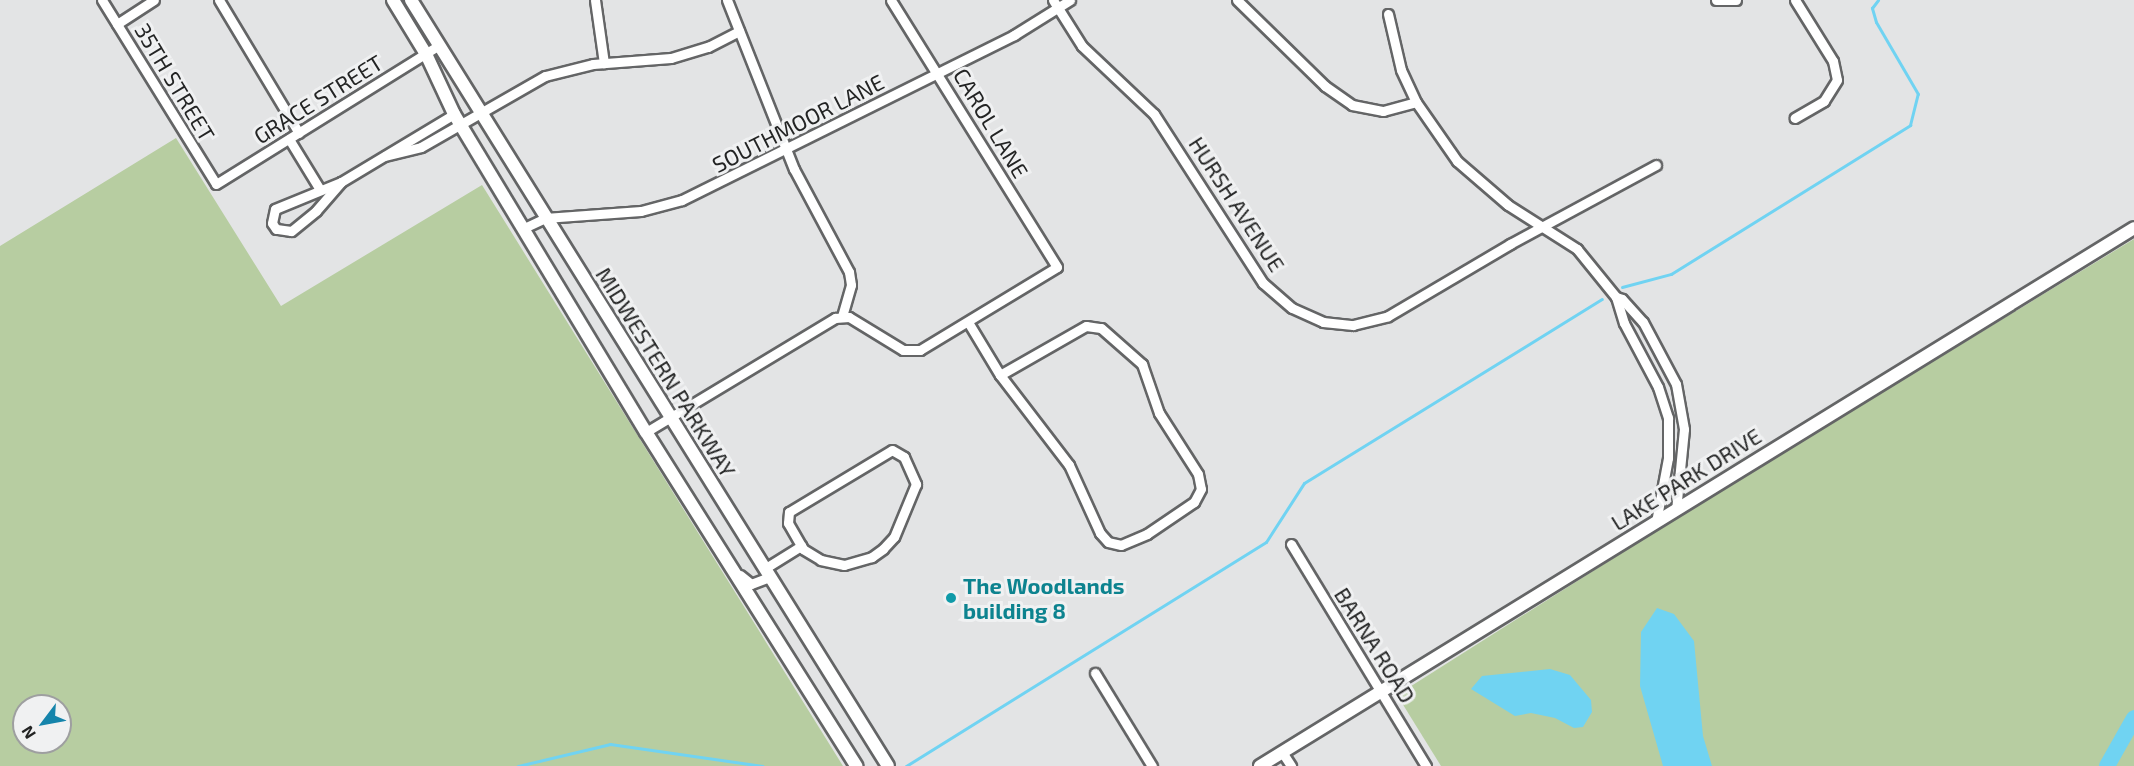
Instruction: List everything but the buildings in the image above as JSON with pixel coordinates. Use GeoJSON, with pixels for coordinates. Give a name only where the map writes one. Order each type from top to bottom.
{"type":"FeatureCollection","features":[{"type":"Feature","properties":{"kind":"main road","name":"MIDWESTERN PARKWAY"},"geometry":{"type":"LineString","coordinates":[[393,0],[426,54],[458,120],[646,432],[856,766]]}},
{"type":"Feature","properties":{"kind":"main road","name":"MIDWESTERN PARKWAY"},"geometry":{"type":"LineString","coordinates":[[411,0],[669,418],[888,766]]}},
{"type":"Feature","properties":{"kind":"main road","name":"LAKE PARK DRIVE"},"geometry":{"type":"LineString","coordinates":[[1260,766],[2134,228]]}},
{"type":"Feature","properties":{"kind":"street","name":"35TH STREET"},"geometry":{"type":"LineString","coordinates":[[102,0],[216,184]]}},
{"type":"Feature","properties":{"kind":"street"},"geometry":{"type":"LineString","coordinates":[[117,24],[154,0]]}},
{"type":"Feature","properties":{"kind":"street"},"geometry":{"type":"LineString","coordinates":[[219,0],[299,133]]}},
{"type":"Feature","properties":{"kind":"street"},"geometry":{"type":"LineString","coordinates":[[595,0],[604,63]]}},
{"type":"Feature","properties":{"kind":"street"},"geometry":{"type":"LineString","coordinates":[[646,432],[842,316],[851,285],[849,272],[806,195],[727,0]]}},
{"type":"Feature","properties":{"kind":"street","name":"CAROL LANE"},"geometry":{"type":"LineString","coordinates":[[891,0],[1057,267],[968,322]]}},
{"type":"Feature","properties":{"kind":"street","name":"HURSH AVENUE"},"geometry":{"type":"LineString","coordinates":[[1053,0],[1091,56],[1154,114],[1263,283],[1292,308],[1323,322],[1368,323],[1388,316],[1543,226],[1656,165]]}},
{"type":"Feature","properties":{"kind":"street","name":"SOUTHMOOR LANE"},"geometry":{"type":"LineString","coordinates":[[524,228],[545,218],[641,211],[682,200],[788,151],[939,74],[1059,9],[1070,0]]}},
{"type":"Feature","properties":{"kind":"street"},"geometry":{"type":"LineString","coordinates":[[1237,0],[1325,86],[1352,105],[1383,111],[1416,102]]}},
{"type":"Feature","properties":{"kind":"street"},"geometry":{"type":"LineString","coordinates":[[1716,0],[1736,0]]}},
{"type":"Feature","properties":{"kind":"street"},"geometry":{"type":"LineString","coordinates":[[1795,0],[1833,61],[1838,80],[1824,101],[1795,118]]}},
{"type":"Feature","properties":{"kind":"street"},"geometry":{"type":"LineString","coordinates":[[1388,14],[1398,62],[1416,102],[1472,176],[1508,205],[1577,249],[1616,297],[1624,324],[1658,387],[1668,418],[1668,458],[1656,522]]}},
{"type":"Feature","properties":{"kind":"street"},"geometry":{"type":"LineString","coordinates":[[341,182],[319,188],[275,209],[272,223],[276,230],[291,231],[341,182],[385,156],[458,120],[480,112],[545,76],[604,63],[671,58],[708,47],[740,31]]}},
{"type":"Feature","properties":{"kind":"street","name":"GRACE STREET"},"geometry":{"type":"LineString","coordinates":[[216,184],[439,45]]}},
{"type":"Feature","properties":{"kind":"street"},"geometry":{"type":"LineString","coordinates":[[289,139],[319,188]]}},
{"type":"Feature","properties":{"kind":"street"},"geometry":{"type":"LineString","coordinates":[[1616,297],[1622,299],[1643,322],[1676,384],[1683,429],[1676,510]]}},
{"type":"Feature","properties":{"kind":"street"},"geometry":{"type":"LineString","coordinates":[[842,316],[895,347],[912,351],[968,322],[1000,375],[1069,465],[1090,518],[1108,542],[1121,545],[1147,534],[1198,496],[1198,474],[1159,413],[1142,364],[1101,328],[1086,326],[1000,375]]}},
{"type":"Feature","properties":{"kind":"street"},"geometry":{"type":"LineString","coordinates":[[892,450],[904,457],[913,475],[915,493],[894,537],[883,549],[872,557],[844,565],[821,560],[801,546],[788,524],[794,508],[885,452],[892,450]]}},
{"type":"Feature","properties":{"kind":"street"},"geometry":{"type":"LineString","coordinates":[[713,539],[751,585],[801,546]]}},
{"type":"Feature","properties":{"kind":"street","name":"BARNA ROAD"},"geometry":{"type":"LineString","coordinates":[[1291,544],[1426,766]]}},
{"type":"Feature","properties":{"kind":"street"},"geometry":{"type":"LineString","coordinates":[[1095,673],[1152,766]]}},
{"type":"Feature","properties":{"kind":"street"},"geometry":{"type":"LineString","coordinates":[[1282,752],[1291,766]]}},
{"type":"Feature","properties":{"kind":"green space"},"geometry":{"type":"Polygon","coordinates":[[[176,138],[281,306],[482,185],[843,766],[0,766],[0,246],[176,138]]]}},
{"type":"Feature","properties":{"kind":"green space"},"geometry":{"type":"Polygon","coordinates":[[[2134,239],[2134,766],[1441,766],[1397,695],[1702,502],[2134,239]]]}},
{"type":"Feature","properties":{"kind":"water"},"geometry":{"type":"Polygon","coordinates":[[[1657,608],[1674,614],[1694,641],[1703,736],[1712,766],[1663,766],[1640,686],[1641,632],[1657,608]]]}},
{"type":"Feature","properties":{"kind":"water"},"geometry":{"type":"Polygon","coordinates":[[[1550,669],[1570,675],[1591,700],[1592,712],[1583,727],[1574,728],[1555,718],[1531,713],[1515,716],[1471,689],[1482,676],[1550,669]]]}},
{"type":"Feature","properties":{"kind":"waterway"},"geometry":{"type":"LineString","coordinates":[[1622,287],[1671,274],[1910,125],[1918,94],[1876,22],[1872,8],[1878,0]]}},
{"type":"Feature","properties":{"kind":"waterway"},"geometry":{"type":"LineString","coordinates":[[906,766],[1266,542],[1304,483],[1602,299]]}},
{"type":"Feature","properties":{"kind":"waterway"},"geometry":{"type":"LineString","coordinates":[[2107,766],[2134,718]]}},
{"type":"Feature","properties":{"kind":"waterway"},"geometry":{"type":"LineString","coordinates":[[518,766],[610,744],[762,766]]}},
{"type":"Feature","properties":{"kind":"place","name":"The Woodlands building 8"},"geometry":{"type":"Point","coordinates":[951,598]}}]}
